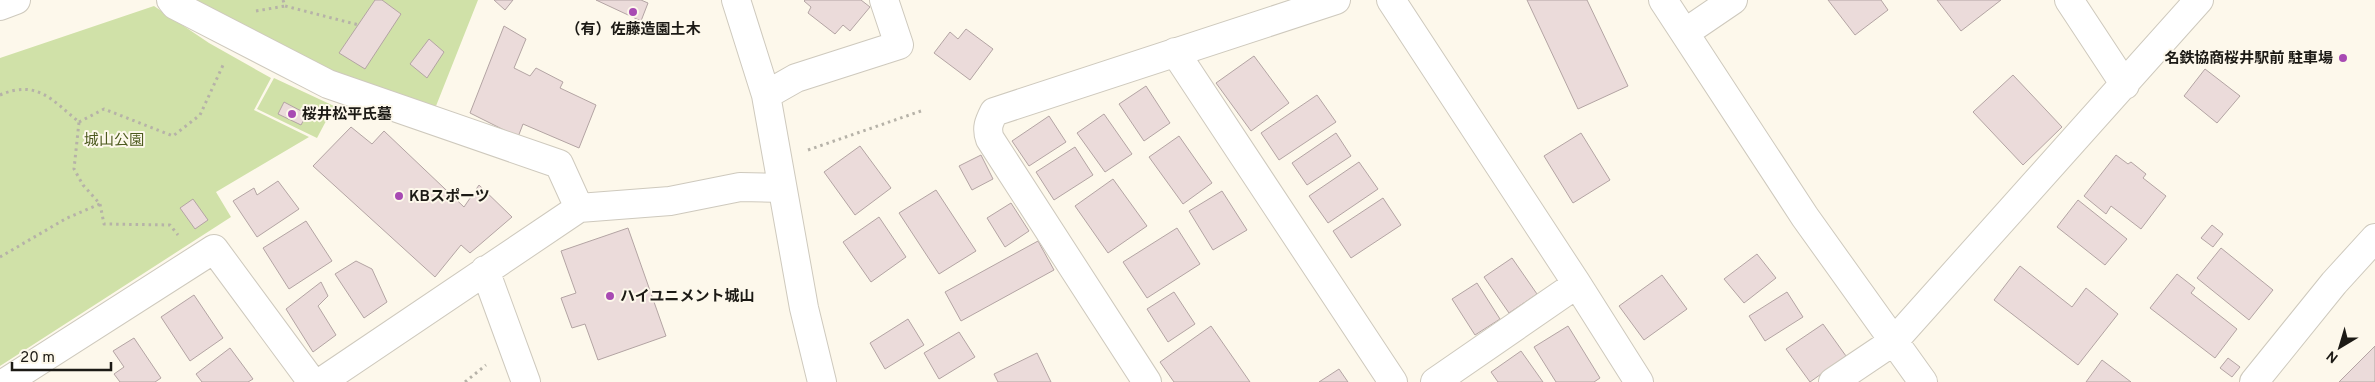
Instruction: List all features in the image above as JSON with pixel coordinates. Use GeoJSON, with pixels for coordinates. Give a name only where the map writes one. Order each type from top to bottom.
{"type":"FeatureCollection","features":[{"type":"Feature","properties":{"kind":"street"},"geometry":{"type":"LineString","coordinates":[[0,6],[16,0]]}},
{"type":"Feature","properties":{"kind":"street"},"geometry":{"type":"LineString","coordinates":[[172,0],[175,5],[328,84],[559,164],[579,208]]}},
{"type":"Feature","properties":{"kind":"street"},"geometry":{"type":"LineString","coordinates":[[736,0],[766,95],[804,308],[822,382]]}},
{"type":"Feature","properties":{"kind":"street"},"geometry":{"type":"LineString","coordinates":[[766,95],[796,78],[899,45],[884,0]]}},
{"type":"Feature","properties":{"kind":"street"},"geometry":{"type":"LineString","coordinates":[[1147,382],[990,139],[987,131],[989,122],[994,112],[1336,0]]}},
{"type":"Feature","properties":{"kind":"street"},"geometry":{"type":"LineString","coordinates":[[1391,0],[1639,382]]}},
{"type":"Feature","properties":{"kind":"street"},"geometry":{"type":"LineString","coordinates":[[1663,0],[1686,32],[1805,217],[1923,382]]}},
{"type":"Feature","properties":{"kind":"street"},"geometry":{"type":"LineString","coordinates":[[1686,32],[1733,0]]}},
{"type":"Feature","properties":{"kind":"street"},"geometry":{"type":"LineString","coordinates":[[2069,0],[2125,85]]}},
{"type":"Feature","properties":{"kind":"street"},"geometry":{"type":"LineString","coordinates":[[1833,382],[1894,341],[2125,85],[2199,0]]}},
{"type":"Feature","properties":{"kind":"street"},"geometry":{"type":"LineString","coordinates":[[1175,52],[1392,382]]}},
{"type":"Feature","properties":{"kind":"street"},"geometry":{"type":"LineString","coordinates":[[321,382],[579,208],[670,201],[740,187],[782,188]]}},
{"type":"Feature","properties":{"kind":"street"},"geometry":{"type":"LineString","coordinates":[[2254,382],[2334,283],[2375,238]]}},
{"type":"Feature","properties":{"kind":"street"},"geometry":{"type":"LineString","coordinates":[[6,382],[214,249],[312,382]]}},
{"type":"Feature","properties":{"kind":"street"},"geometry":{"type":"LineString","coordinates":[[485,270],[526,382]]}},
{"type":"Feature","properties":{"kind":"street"},"geometry":{"type":"LineString","coordinates":[[1435,382],[1577,284]]}},
{"type":"Feature","properties":{"kind":"path"},"geometry":{"type":"LineString","coordinates":[[284,0],[285,6],[359,25]]}},
{"type":"Feature","properties":{"kind":"path"},"geometry":{"type":"LineString","coordinates":[[79,122],[104,109],[173,136],[200,115],[235,37]]}},
{"type":"Feature","properties":{"kind":"path"},"geometry":{"type":"LineString","coordinates":[[0,95],[14,89],[41,91],[79,122]]}},
{"type":"Feature","properties":{"kind":"path"},"geometry":{"type":"LineString","coordinates":[[808,150],[921,111]]}},
{"type":"Feature","properties":{"kind":"path"},"geometry":{"type":"LineString","coordinates":[[79,122],[74,169],[83,184],[100,204],[104,224],[170,225],[197,260]]}},
{"type":"Feature","properties":{"kind":"path"},"geometry":{"type":"LineString","coordinates":[[0,257],[67,218],[100,204]]}},
{"type":"Feature","properties":{"kind":"green space"},"geometry":{"type":"Polygon","coordinates":[[[195,0],[478,0],[436,106],[341,79],[195,0]]]}},
{"type":"Feature","properties":{"kind":"green space","name":"城山公園"},"geometry":{"type":"Polygon","coordinates":[[[154,6],[209,43],[271,78],[254,110],[309,137],[216,192],[231,217],[0,366],[0,58],[154,6]]]}},
{"type":"Feature","properties":{"kind":"green space"},"geometry":{"type":"Polygon","coordinates":[[[274,78],[334,106],[317,138],[257,109],[274,78]]]}},
{"type":"Feature","properties":{"kind":"building"},"geometry":{"type":"Polygon","coordinates":[[[375,0],[382,0],[401,14],[365,69],[339,53],[375,0]]]}},
{"type":"Feature","properties":{"kind":"building"},"geometry":{"type":"Polygon","coordinates":[[[494,0],[513,0],[505,10],[494,0]]]}},
{"type":"Feature","properties":{"kind":"building","name":"（有）佐藤造園土木"},"geometry":{"type":"Polygon","coordinates":[[[596,0],[641,0],[648,3],[641,21],[596,0]]]}},
{"type":"Feature","properties":{"kind":"building"},"geometry":{"type":"Polygon","coordinates":[[[805,0],[861,0],[870,7],[850,31],[843,25],[835,34],[808,13],[811,7],[805,0]]]}},
{"type":"Feature","properties":{"kind":"building"},"geometry":{"type":"Polygon","coordinates":[[[1527,0],[1587,0],[1628,86],[1578,109],[1527,0]]]}},
{"type":"Feature","properties":{"kind":"building"},"geometry":{"type":"Polygon","coordinates":[[[1828,0],[1881,0],[1888,10],[1855,35],[1828,0]]]}},
{"type":"Feature","properties":{"kind":"building"},"geometry":{"type":"Polygon","coordinates":[[[1937,0],[2001,0],[1961,31],[1937,0]]]}},
{"type":"Feature","properties":{"kind":"building"},"geometry":{"type":"Polygon","coordinates":[[[504,26],[526,39],[514,68],[530,76],[536,68],[563,82],[560,88],[596,105],[579,148],[523,124],[518,137],[470,113],[504,26]]]}},
{"type":"Feature","properties":{"kind":"building"},"geometry":{"type":"Polygon","coordinates":[[[966,29],[993,49],[970,80],[934,53],[950,32],[958,39],[966,29]]]}},
{"type":"Feature","properties":{"kind":"building"},"geometry":{"type":"Polygon","coordinates":[[[429,39],[444,52],[427,78],[410,64],[429,39]]]}},
{"type":"Feature","properties":{"kind":"building"},"geometry":{"type":"Polygon","coordinates":[[[1254,56],[1289,103],[1251,131],[1216,83],[1254,56]]]}},
{"type":"Feature","properties":{"kind":"building"},"geometry":{"type":"Polygon","coordinates":[[[2205,69],[2240,96],[2217,123],[2184,96],[2205,69]]]}},
{"type":"Feature","properties":{"kind":"building"},"geometry":{"type":"Polygon","coordinates":[[[2013,75],[2062,127],[2023,165],[1973,112],[2013,75]]]}},
{"type":"Feature","properties":{"kind":"building"},"geometry":{"type":"Polygon","coordinates":[[[1146,86],[1170,123],[1144,141],[1119,104],[1146,86]]]}},
{"type":"Feature","properties":{"kind":"building"},"geometry":{"type":"Polygon","coordinates":[[[1317,95],[1336,122],[1279,160],[1261,133],[1317,95]]]}},
{"type":"Feature","properties":{"kind":"building","name":"桜井松平氏墓"},"geometry":{"type":"Polygon","coordinates":[[[284,102],[307,114],[301,125],[278,114],[284,102]]]}},
{"type":"Feature","properties":{"kind":"building"},"geometry":{"type":"Polygon","coordinates":[[[1104,114],[1132,154],[1105,172],[1077,133],[1104,114]]]}},
{"type":"Feature","properties":{"kind":"building"},"geometry":{"type":"Polygon","coordinates":[[[1049,116],[1066,142],[1029,166],[1012,141],[1049,116]]]}},
{"type":"Feature","properties":{"kind":"building","name":"KBスポーツ"},"geometry":{"type":"Polygon","coordinates":[[[351,127],[372,144],[384,131],[464,207],[479,185],[512,217],[470,253],[461,245],[435,277],[313,166],[351,127]]]}},
{"type":"Feature","properties":{"kind":"building"},"geometry":{"type":"Polygon","coordinates":[[[1336,133],[1351,156],[1307,185],[1292,163],[1336,133]]]}},
{"type":"Feature","properties":{"kind":"building"},"geometry":{"type":"Polygon","coordinates":[[[1581,133],[1610,180],[1573,203],[1544,156],[1581,133]]]}},
{"type":"Feature","properties":{"kind":"building"},"geometry":{"type":"Polygon","coordinates":[[[1179,136],[1212,183],[1183,204],[1149,157],[1179,136]]]}},
{"type":"Feature","properties":{"kind":"building"},"geometry":{"type":"Polygon","coordinates":[[[860,146],[891,188],[855,215],[824,172],[860,146]]]}},
{"type":"Feature","properties":{"kind":"building"},"geometry":{"type":"Polygon","coordinates":[[[1075,147],[1093,175],[1054,200],[1036,172],[1075,147]]]}},
{"type":"Feature","properties":{"kind":"building"},"geometry":{"type":"Polygon","coordinates":[[[981,155],[993,179],[972,190],[959,166],[981,155]]]}},
{"type":"Feature","properties":{"kind":"building"},"geometry":{"type":"Polygon","coordinates":[[[2116,155],[2128,164],[2131,162],[2146,174],[2143,178],[2166,196],[2141,229],[2111,206],[2106,214],[2084,196],[2116,155]]]}},
{"type":"Feature","properties":{"kind":"building"},"geometry":{"type":"Polygon","coordinates":[[[1359,162],[1378,189],[1328,223],[1309,196],[1359,162]]]}},
{"type":"Feature","properties":{"kind":"building"},"geometry":{"type":"Polygon","coordinates":[[[1113,179],[1147,226],[1108,253],[1075,206],[1113,179]]]}},
{"type":"Feature","properties":{"kind":"building"},"geometry":{"type":"Polygon","coordinates":[[[278,181],[299,209],[257,237],[233,201],[254,188],[257,195],[278,181]]]}},
{"type":"Feature","properties":{"kind":"building"},"geometry":{"type":"Polygon","coordinates":[[[936,190],[976,251],[939,274],[899,213],[936,190]]]}},
{"type":"Feature","properties":{"kind":"building"},"geometry":{"type":"Polygon","coordinates":[[[1222,191],[1247,230],[1213,250],[1189,211],[1222,191]]]}},
{"type":"Feature","properties":{"kind":"building"},"geometry":{"type":"Polygon","coordinates":[[[1383,198],[1401,225],[1351,258],[1333,231],[1383,198]]]}},
{"type":"Feature","properties":{"kind":"building"},"geometry":{"type":"Polygon","coordinates":[[[193,199],[208,220],[195,229],[180,208],[193,199]]]}},
{"type":"Feature","properties":{"kind":"building"},"geometry":{"type":"Polygon","coordinates":[[[2078,200],[2127,239],[2105,265],[2057,227],[2078,200]]]}},
{"type":"Feature","properties":{"kind":"building"},"geometry":{"type":"Polygon","coordinates":[[[1011,203],[1029,231],[1005,247],[987,218],[1011,203]]]}},
{"type":"Feature","properties":{"kind":"building"},"geometry":{"type":"Polygon","coordinates":[[[879,217],[906,257],[871,282],[843,242],[879,217]]]}},
{"type":"Feature","properties":{"kind":"building"},"geometry":{"type":"Polygon","coordinates":[[[306,221],[332,261],[289,289],[263,248],[306,221]]]}},
{"type":"Feature","properties":{"kind":"building"},"geometry":{"type":"Polygon","coordinates":[[[2212,225],[2223,234],[2213,247],[2201,238],[2212,225]]]}},
{"type":"Feature","properties":{"kind":"building","name":"ハイユニメント城山"},"geometry":{"type":"Polygon","coordinates":[[[628,228],[666,336],[598,360],[585,324],[572,328],[561,298],[576,293],[561,251],[628,228]]]}},
{"type":"Feature","properties":{"kind":"building"},"geometry":{"type":"Polygon","coordinates":[[[1177,228],[1200,264],[1147,298],[1123,262],[1177,228]]]}},
{"type":"Feature","properties":{"kind":"building"},"geometry":{"type":"Polygon","coordinates":[[[1038,241],[1054,270],[961,321],[945,292],[1038,241]]]}},
{"type":"Feature","properties":{"kind":"building"},"geometry":{"type":"Polygon","coordinates":[[[2221,248],[2273,290],[2249,320],[2197,278],[2221,248]]]}},
{"type":"Feature","properties":{"kind":"building"},"geometry":{"type":"Polygon","coordinates":[[[1757,254],[1776,278],[1744,303],[1724,279],[1757,254]]]}},
{"type":"Feature","properties":{"kind":"building"},"geometry":{"type":"Polygon","coordinates":[[[1512,258],[1537,294],[1509,313],[1484,277],[1512,258]]]}},
{"type":"Feature","properties":{"kind":"building"},"geometry":{"type":"Polygon","coordinates":[[[356,261],[372,269],[387,302],[364,318],[335,274],[356,261]]]}},
{"type":"Feature","properties":{"kind":"building"},"geometry":{"type":"Polygon","coordinates":[[[2020,266],[2072,307],[2086,288],[2118,314],[2078,365],[1994,300],[2020,266]]]}},
{"type":"Feature","properties":{"kind":"building"},"geometry":{"type":"Polygon","coordinates":[[[2177,274],[2195,288],[2191,293],[2237,329],[2215,358],[2150,308],[2177,274]]]}},
{"type":"Feature","properties":{"kind":"building"},"geometry":{"type":"Polygon","coordinates":[[[1662,275],[1687,309],[1644,340],[1619,306],[1662,275]]]}},
{"type":"Feature","properties":{"kind":"building"},"geometry":{"type":"Polygon","coordinates":[[[321,282],[328,296],[318,306],[336,335],[313,352],[286,309],[321,282]]]}},
{"type":"Feature","properties":{"kind":"building"},"geometry":{"type":"Polygon","coordinates":[[[1477,283],[1500,319],[1475,335],[1452,299],[1477,283]]]}},
{"type":"Feature","properties":{"kind":"building"},"geometry":{"type":"Polygon","coordinates":[[[1174,292],[1195,324],[1168,342],[1147,309],[1174,292]]]}},
{"type":"Feature","properties":{"kind":"building"},"geometry":{"type":"Polygon","coordinates":[[[1787,292],[1803,317],[1765,341],[1749,316],[1787,292]]]}},
{"type":"Feature","properties":{"kind":"building"},"geometry":{"type":"Polygon","coordinates":[[[194,295],[223,338],[190,361],[161,317],[194,295]]]}},
{"type":"Feature","properties":{"kind":"building"},"geometry":{"type":"Polygon","coordinates":[[[908,319],[924,345],[885,369],[870,343],[908,319]]]}},
{"type":"Feature","properties":{"kind":"building"},"geometry":{"type":"Polygon","coordinates":[[[1823,324],[1846,356],[1810,382],[1786,349],[1823,324]]]}},
{"type":"Feature","properties":{"kind":"building"},"geometry":{"type":"Polygon","coordinates":[[[1211,326],[1250,382],[1174,382],[1160,362],[1211,326]]]}},
{"type":"Feature","properties":{"kind":"building"},"geometry":{"type":"Polygon","coordinates":[[[1568,326],[1600,378],[1594,382],[1556,382],[1534,347],[1568,326]]]}},
{"type":"Feature","properties":{"kind":"building"},"geometry":{"type":"Polygon","coordinates":[[[959,332],[975,357],[939,379],[924,353],[959,332]]]}},
{"type":"Feature","properties":{"kind":"building"},"geometry":{"type":"Polygon","coordinates":[[[134,338],[161,378],[155,382],[120,382],[114,374],[124,367],[113,351],[134,338]]]}},
{"type":"Feature","properties":{"kind":"building"},"geometry":{"type":"Polygon","coordinates":[[[2375,346],[2375,382],[2339,382],[2375,346]]]}},
{"type":"Feature","properties":{"kind":"building"},"geometry":{"type":"Polygon","coordinates":[[[230,348],[253,379],[248,382],[202,382],[196,374],[230,348]]]}},
{"type":"Feature","properties":{"kind":"building"},"geometry":{"type":"Polygon","coordinates":[[[1521,351],[1543,382],[1498,382],[1491,372],[1521,351]]]}},
{"type":"Feature","properties":{"kind":"building"},"geometry":{"type":"Polygon","coordinates":[[[1037,353],[1051,382],[998,382],[994,374],[1037,353]]]}},
{"type":"Feature","properties":{"kind":"building"},"geometry":{"type":"Polygon","coordinates":[[[2228,358],[2240,367],[2232,377],[2220,368],[2228,358]]]}},
{"type":"Feature","properties":{"kind":"building"},"geometry":{"type":"Polygon","coordinates":[[[2102,360],[2131,382],[2086,382],[2102,360]]]}},
{"type":"Feature","properties":{"kind":"building"},"geometry":{"type":"Polygon","coordinates":[[[1339,369],[1348,382],[1319,382],[1339,369]]]}},
{"type":"Feature","properties":{"kind":"place","name":"（有）佐藤造園土木"},"geometry":{"type":"Point","coordinates":[633,12]}},
{"type":"Feature","properties":{"kind":"place","name":"名鉄協商桜井駅前 駐車場"},"geometry":{"type":"Point","coordinates":[2343,58]}},
{"type":"Feature","properties":{"kind":"place","name":"桜井松平氏墓"},"geometry":{"type":"Point","coordinates":[292,114]}},
{"type":"Feature","properties":{"kind":"place","name":"KBスポーツ"},"geometry":{"type":"Point","coordinates":[399,196]}},
{"type":"Feature","properties":{"kind":"place","name":"ハイユニメント城山"},"geometry":{"type":"Point","coordinates":[610,296]}}]}
